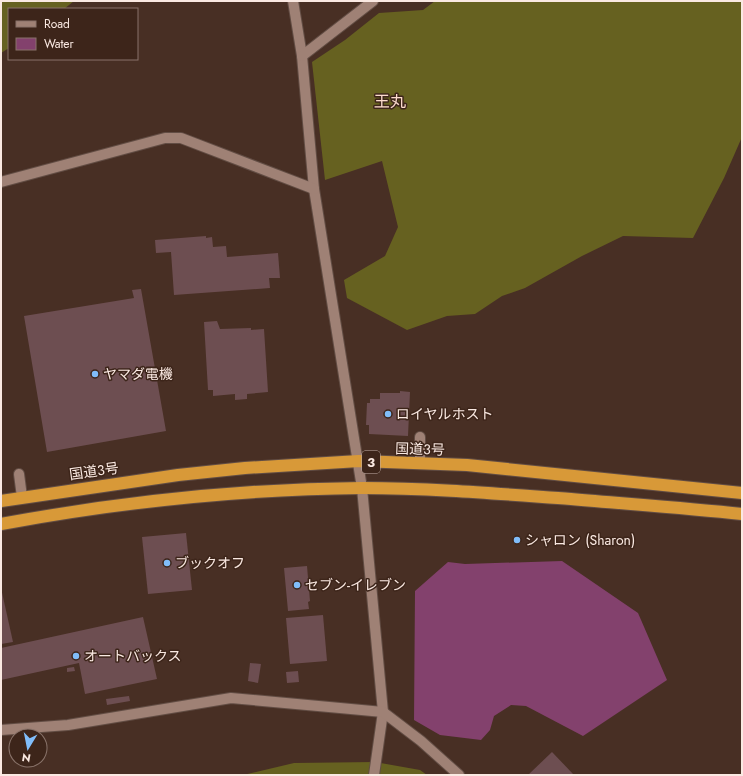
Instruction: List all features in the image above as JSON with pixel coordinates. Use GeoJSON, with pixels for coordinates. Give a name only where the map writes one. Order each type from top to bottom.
{"type":"FeatureCollection","features":[{"type":"Feature","properties":{"kind":"highway","name":"国道3号"},"geometry":{"type":"LineString","coordinates":[[1,501],[178,474],[245,468],[359,462],[467,466],[742,492]]}},
{"type":"Feature","properties":{"kind":"highway","name":"3"},"geometry":{"type":"LineString","coordinates":[[1,524],[71,511],[180,498],[308,489],[362,488],[462,490],[742,514]]}},
{"type":"Feature","properties":{"kind":"street"},"geometry":{"type":"LineString","coordinates":[[293,1],[302,56],[314,189],[362,488],[383,712],[374,775]]}},
{"type":"Feature","properties":{"kind":"street"},"geometry":{"type":"LineString","coordinates":[[302,56],[373,1]]}},
{"type":"Feature","properties":{"kind":"street"},"geometry":{"type":"LineString","coordinates":[[1,182],[165,138],[174,137],[314,189]]}},
{"type":"Feature","properties":{"kind":"street"},"geometry":{"type":"LineString","coordinates":[[420,437],[420,464]]}},
{"type":"Feature","properties":{"kind":"street"},"geometry":{"type":"LineString","coordinates":[[19,474],[22,497]]}},
{"type":"Feature","properties":{"kind":"street"},"geometry":{"type":"LineString","coordinates":[[1,730],[68,724],[231,698],[383,712],[421,741],[459,775]]}},
{"type":"Feature","properties":{"kind":"shaded area"},"geometry":{"type":"Polygon","coordinates":[[[1,1],[74,1],[65,8],[8,8],[8,49],[1,53],[1,1]]]}},
{"type":"Feature","properties":{"kind":"shaded area"},"geometry":{"type":"Polygon","coordinates":[[[435,1],[742,1],[742,137],[724,178],[693,238],[623,236],[582,256],[525,288],[502,296],[475,314],[447,316],[407,330],[347,298],[344,280],[385,256],[398,227],[382,161],[325,180],[312,62],[345,40],[379,13],[423,10],[435,1]]]}},
{"type":"Feature","properties":{"kind":"shaded area"},"geometry":{"type":"Polygon","coordinates":[[[375,762],[420,770],[427,775],[243,775],[294,763],[375,762]]]}},
{"type":"Feature","properties":{"kind":"water"},"geometry":{"type":"Polygon","coordinates":[[[562,561],[638,613],[667,680],[583,736],[526,706],[511,705],[494,716],[490,730],[481,740],[440,735],[414,720],[415,591],[448,562],[465,564],[562,561]]]}},
{"type":"Feature","properties":{"kind":"building"},"geometry":{"type":"Polygon","coordinates":[[[206,236],[206,238],[212,237],[213,247],[226,246],[227,257],[278,253],[280,278],[269,278],[270,288],[174,295],[171,252],[156,253],[155,240],[206,236]]]}},
{"type":"Feature","properties":{"kind":"building","name":"ヤマダ電機"},"geometry":{"type":"Polygon","coordinates":[[[141,289],[166,431],[47,452],[24,316],[134,298],[132,290],[141,289]]]}},
{"type":"Feature","properties":{"kind":"building"},"geometry":{"type":"Polygon","coordinates":[[[217,321],[220,329],[264,329],[268,392],[247,394],[247,399],[235,400],[235,394],[213,396],[213,390],[208,390],[204,322],[217,321]]]}},
{"type":"Feature","properties":{"kind":"building","name":"ロイヤルホスト"},"geometry":{"type":"Polygon","coordinates":[[[400,391],[410,392],[408,436],[369,434],[369,425],[366,425],[367,403],[370,403],[370,399],[380,399],[380,393],[400,393],[400,391]]]}},
{"type":"Feature","properties":{"kind":"building","name":"ブックオフ"},"geometry":{"type":"Polygon","coordinates":[[[186,533],[192,590],[148,594],[142,537],[186,533]]]}},
{"type":"Feature","properties":{"kind":"building","name":"セブン-イレブン"},"geometry":{"type":"Polygon","coordinates":[[[307,566],[310,601],[308,602],[309,609],[288,611],[284,568],[307,566]]]}},
{"type":"Feature","properties":{"kind":"building"},"geometry":{"type":"Polygon","coordinates":[[[1,588],[13,642],[1,644],[1,588]]]}},
{"type":"Feature","properties":{"kind":"building"},"geometry":{"type":"Polygon","coordinates":[[[323,615],[327,661],[290,664],[286,618],[323,615]]]}},
{"type":"Feature","properties":{"kind":"building","name":"オートバックス"},"geometry":{"type":"Polygon","coordinates":[[[143,617],[157,679],[85,694],[79,663],[1,680],[1,648],[143,617]]]}},
{"type":"Feature","properties":{"kind":"building"},"geometry":{"type":"Polygon","coordinates":[[[250,663],[261,664],[258,683],[248,681],[250,663]]]}},
{"type":"Feature","properties":{"kind":"building"},"geometry":{"type":"Polygon","coordinates":[[[74,667],[75,671],[67,672],[67,668],[74,667]]]}},
{"type":"Feature","properties":{"kind":"building"},"geometry":{"type":"Polygon","coordinates":[[[298,671],[299,682],[287,683],[286,672],[298,671]]]}},
{"type":"Feature","properties":{"kind":"building"},"geometry":{"type":"Polygon","coordinates":[[[129,696],[130,701],[107,705],[106,699],[129,696]]]}},
{"type":"Feature","properties":{"kind":"building"},"geometry":{"type":"Polygon","coordinates":[[[552,752],[574,775],[528,775],[552,752]]]}},
{"type":"Feature","properties":{"kind":"place","name":"ヤマダ電機"},"geometry":{"type":"Point","coordinates":[95,374]}},
{"type":"Feature","properties":{"kind":"place","name":"ロイヤルホスト"},"geometry":{"type":"Point","coordinates":[388,414]}},
{"type":"Feature","properties":{"kind":"place","name":"シャロン (Sharon)"},"geometry":{"type":"Point","coordinates":[517,540]}},
{"type":"Feature","properties":{"kind":"place","name":"ブックオフ"},"geometry":{"type":"Point","coordinates":[167,563]}},
{"type":"Feature","properties":{"kind":"place","name":"セブン-イレブン"},"geometry":{"type":"Point","coordinates":[297,585]}},
{"type":"Feature","properties":{"kind":"place","name":"オートバックス"},"geometry":{"type":"Point","coordinates":[76,656]}},
{"type":"Feature","properties":{"kind":"district","name":"王丸"},"geometry":{"type":"Point","coordinates":[390,101]}}]}
